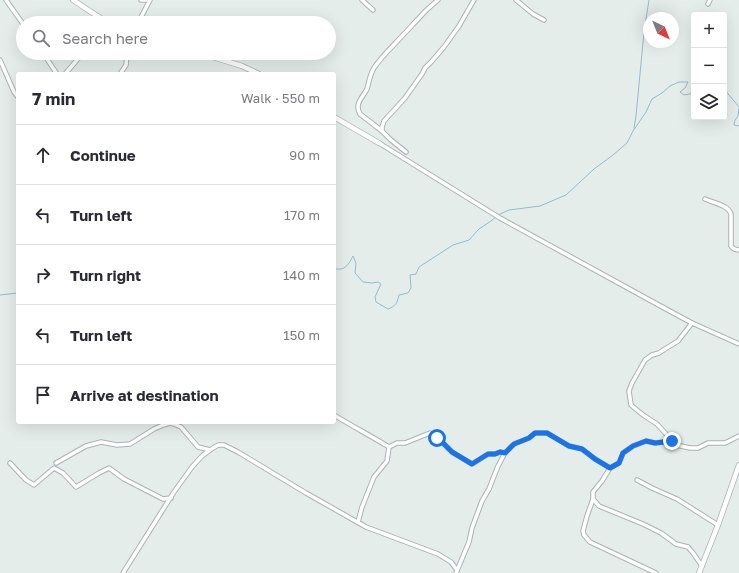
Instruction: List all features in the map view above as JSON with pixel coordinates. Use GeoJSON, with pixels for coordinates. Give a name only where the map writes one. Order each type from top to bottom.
{"type":"FeatureCollection","features":[{"type":"Feature","properties":{"kind":"street"},"geometry":{"type":"LineString","coordinates":[[6,0],[17,16]]}},
{"type":"Feature","properties":{"kind":"street"},"geometry":{"type":"LineString","coordinates":[[73,0],[96,16]]}},
{"type":"Feature","properties":{"kind":"street"},"geometry":{"type":"LineString","coordinates":[[141,0],[146,0]]}},
{"type":"Feature","properties":{"kind":"street"},"geometry":{"type":"LineString","coordinates":[[142,16],[150,0]]}},
{"type":"Feature","properties":{"kind":"street"},"geometry":{"type":"LineString","coordinates":[[362,0],[372,10]]}},
{"type":"Feature","properties":{"kind":"street"},"geometry":{"type":"LineString","coordinates":[[406,152],[360,114],[357,107],[360,99],[367,89],[368,81],[374,68],[420,16],[438,0]]}},
{"type":"Feature","properties":{"kind":"street"},"geometry":{"type":"LineString","coordinates":[[382,131],[384,122],[404,98],[425,68],[444,47],[459,26],[474,0]]}},
{"type":"Feature","properties":{"kind":"street"},"geometry":{"type":"LineString","coordinates":[[516,0],[544,20]]}},
{"type":"Feature","properties":{"kind":"street"},"geometry":{"type":"LineString","coordinates":[[708,4],[710,0]]}},
{"type":"Feature","properties":{"kind":"street"},"geometry":{"type":"LineString","coordinates":[[0,60],[16,94]]}},
{"type":"Feature","properties":{"kind":"street"},"geometry":{"type":"LineString","coordinates":[[47,60],[56,72]]}},
{"type":"Feature","properties":{"kind":"street"},"geometry":{"type":"LineString","coordinates":[[67,72],[77,60]]}},
{"type":"Feature","properties":{"kind":"street"},"geometry":{"type":"LineString","coordinates":[[121,72],[126,65],[126,60]]}},
{"type":"Feature","properties":{"kind":"street"},"geometry":{"type":"LineString","coordinates":[[223,60],[255,72]]}},
{"type":"Feature","properties":{"kind":"street"},"geometry":{"type":"LineString","coordinates":[[336,118],[494,215],[692,323],[739,344]]}},
{"type":"Feature","properties":{"kind":"street"},"geometry":{"type":"LineString","coordinates":[[705,199],[727,208],[730,211],[731,246],[734,249],[739,250]]}},
{"type":"Feature","properties":{"kind":"street"},"geometry":{"type":"LineString","coordinates":[[692,323],[678,341],[659,353],[652,355],[646,360],[632,383],[629,391],[631,405],[657,424],[676,445],[698,448],[708,443],[725,443],[739,436]]}},
{"type":"Feature","properties":{"kind":"street"},"geometry":{"type":"LineString","coordinates":[[336,416],[389,447]]}},
{"type":"Feature","properties":{"kind":"street"},"geometry":{"type":"LineString","coordinates":[[56,463],[86,446],[101,442],[117,445],[130,444],[154,429],[166,424]]}},
{"type":"Feature","properties":{"kind":"street"},"geometry":{"type":"LineString","coordinates":[[174,424],[181,427],[198,447],[210,450]]}},
{"type":"Feature","properties":{"kind":"street"},"geometry":{"type":"LineString","coordinates":[[389,447],[397,443],[405,443],[430,433],[452,452],[472,464],[488,454],[500,452],[505,453]]}},
{"type":"Feature","properties":{"kind":"street"},"geometry":{"type":"LineString","coordinates":[[457,572],[469,542],[472,528],[482,501],[505,453],[514,444],[529,438],[535,433],[547,433],[569,446],[582,449],[610,468]]}},
{"type":"Feature","properties":{"kind":"street"},"geometry":{"type":"LineString","coordinates":[[656,573],[590,542],[584,535],[583,530],[593,499],[593,492],[610,468],[619,463],[623,453],[633,446],[646,441],[655,443],[672,441]]}},
{"type":"Feature","properties":{"kind":"street"},"geometry":{"type":"LineString","coordinates":[[123,573],[170,498],[192,467],[202,456],[218,445],[224,445],[243,455],[306,493],[366,526],[438,554],[451,562],[457,572]]}},
{"type":"Feature","properties":{"kind":"street"},"geometry":{"type":"LineString","coordinates":[[358,522],[362,507],[374,478],[387,460],[389,447]]}},
{"type":"Feature","properties":{"kind":"street"},"geometry":{"type":"LineString","coordinates":[[10,463],[26,480],[34,485],[54,468],[63,473],[76,487],[109,468],[124,479],[163,500],[170,498]]}},
{"type":"Feature","properties":{"kind":"street"},"geometry":{"type":"LineString","coordinates":[[699,573],[738,473],[739,466]]}},
{"type":"Feature","properties":{"kind":"street"},"geometry":{"type":"LineString","coordinates":[[637,480],[677,499],[718,525]]}},
{"type":"Feature","properties":{"kind":"street"},"geometry":{"type":"LineString","coordinates":[[593,499],[599,506],[643,524],[661,533],[676,544],[688,547],[702,566]]}},
{"type":"Feature","properties":{"kind":"waterway"},"geometry":{"type":"LineString","coordinates":[[634,128],[644,32],[649,0]]}},
{"type":"Feature","properties":{"kind":"waterway"},"geometry":{"type":"LineString","coordinates":[[336,269],[345,267],[353,256],[356,263],[355,273],[363,282],[378,282],[381,284],[375,297],[376,302],[388,309],[391,308],[396,304],[399,295],[408,293],[411,288],[410,275],[416,274],[419,267],[453,245],[469,240],[479,229],[500,214],[509,210],[540,206],[566,195],[594,169],[627,143],[646,112],[652,99],[670,86],[679,82],[688,82],[685,88],[680,92],[684,95],[691,94]]}},
{"type":"Feature","properties":{"kind":"waterway"},"geometry":{"type":"LineString","coordinates":[[727,93],[739,107]]}},
{"type":"Feature","properties":{"kind":"waterway"},"geometry":{"type":"LineString","coordinates":[[739,108],[738,116],[734,125],[739,126]]}},
{"type":"Feature","properties":{"kind":"waterway"},"geometry":{"type":"LineString","coordinates":[[0,295],[16,293]]}},
{"type":"Feature","properties":{"kind":"route"},"geometry":{"type":"LineString","coordinates":[[437,438],[452,452],[472,464],[488,454],[500,452],[505,453],[514,444],[529,438],[535,433],[547,433],[569,446],[582,449],[610,468],[619,463],[623,453],[633,446],[646,441],[655,443],[672,441]]}}]}
